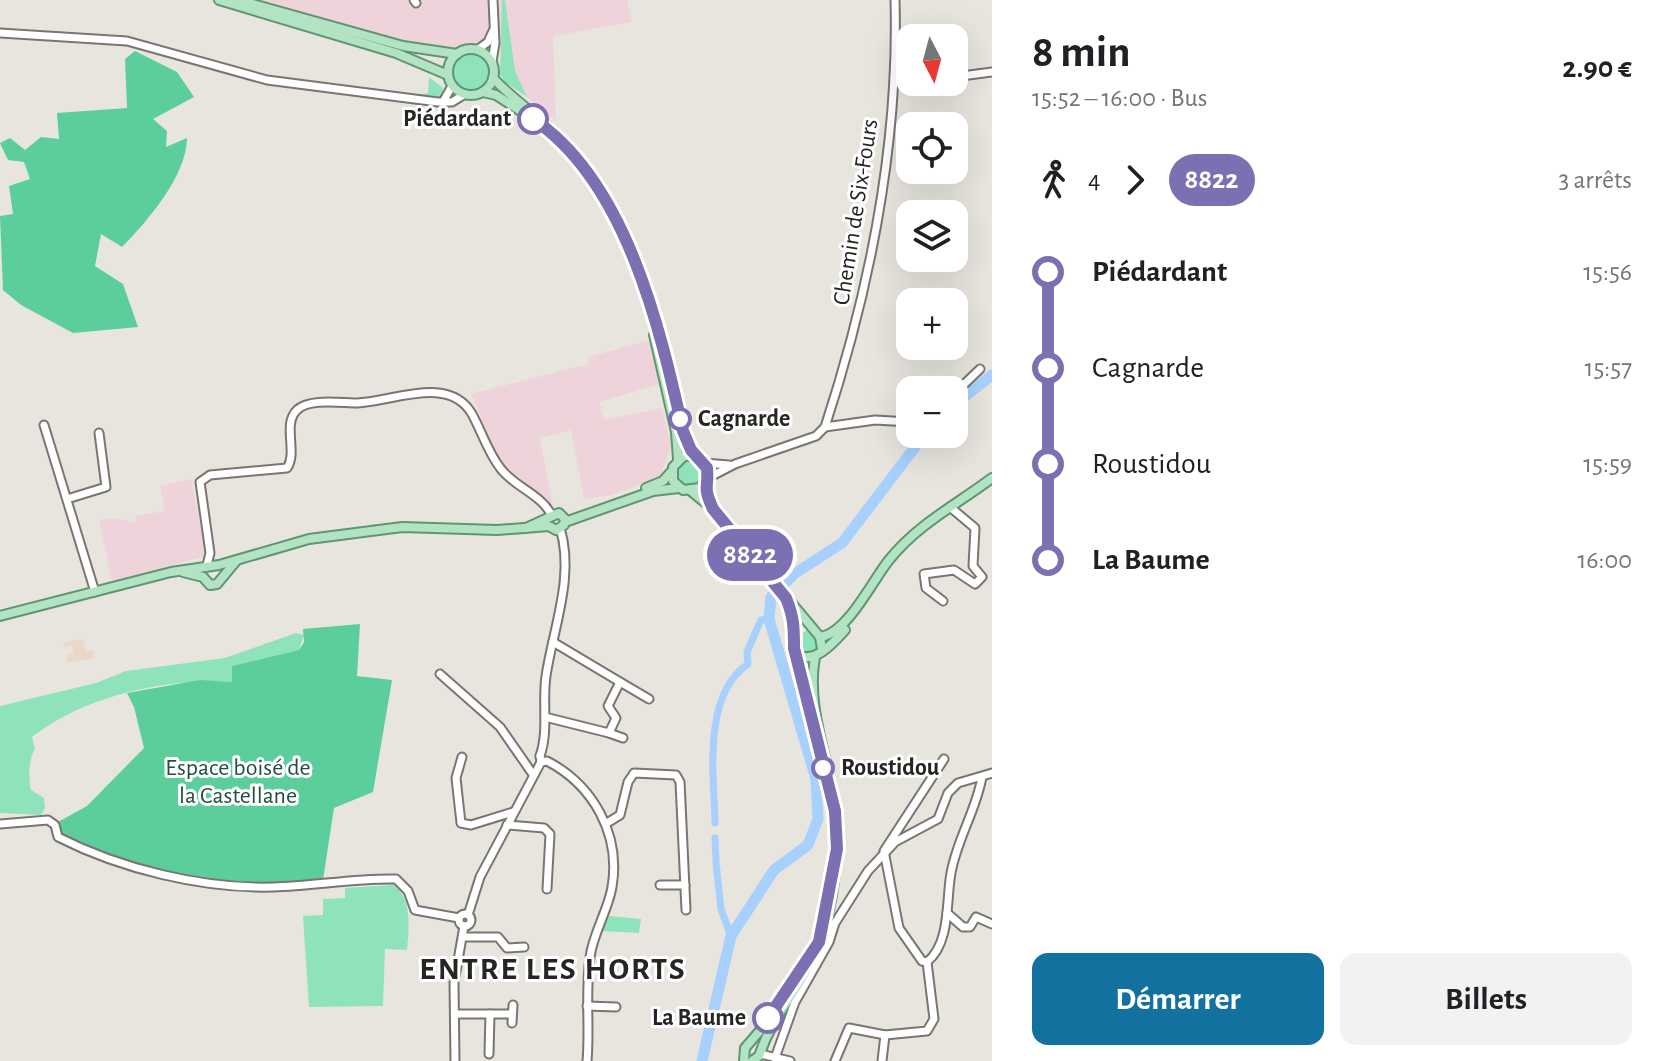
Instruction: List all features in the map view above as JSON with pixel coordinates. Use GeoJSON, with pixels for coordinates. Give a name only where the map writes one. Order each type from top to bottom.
{"type":"FeatureCollection","features":[{"type":"Feature","properties":{"kind":"main road"},"geometry":{"type":"LineString","coordinates":[[219,0],[396,53],[448,75]]}},
{"type":"Feature","properties":{"kind":"main road"},"geometry":{"type":"LineString","coordinates":[[238,0],[403,46],[457,54],[477,50],[492,62],[493,78],[482,92]]}},
{"type":"Feature","properties":{"kind":"main road"},"geometry":{"type":"LineString","coordinates":[[457,54],[451,61],[448,75],[452,86],[465,94],[482,92],[496,95],[557,135]]}},
{"type":"Feature","properties":{"kind":"main road"},"geometry":{"type":"LineString","coordinates":[[493,78],[557,135],[572,151],[598,190],[641,281],[659,331],[683,431],[696,456],[704,463],[705,482],[713,509]]}},
{"type":"Feature","properties":{"kind":"main road"},"geometry":{"type":"LineString","coordinates":[[549,519],[562,522],[656,484],[672,471],[678,459],[676,432],[641,281]]}},
{"type":"Feature","properties":{"kind":"main road"},"geometry":{"type":"LineString","coordinates":[[678,459],[696,456]]}},
{"type":"Feature","properties":{"kind":"main road"},"geometry":{"type":"LineString","coordinates":[[672,471],[679,488]]}},
{"type":"Feature","properties":{"kind":"main road"},"geometry":{"type":"LineString","coordinates":[[820,637],[836,632],[917,530],[992,478]]}},
{"type":"Feature","properties":{"kind":"main road"},"geometry":{"type":"LineString","coordinates":[[691,491],[705,482]]}},
{"type":"Feature","properties":{"kind":"main road"},"geometry":{"type":"LineString","coordinates":[[0,616],[181,571],[205,570],[287,543],[380,529],[526,528],[549,519],[562,522],[653,491],[679,488],[691,491],[713,509],[820,637],[822,649]]}},
{"type":"Feature","properties":{"kind":"main road"},"geometry":{"type":"LineString","coordinates":[[205,570],[214,585],[238,559]]}},
{"type":"Feature","properties":{"kind":"main road"},"geometry":{"type":"LineString","coordinates":[[218,564],[224,576]]}},
{"type":"Feature","properties":{"kind":"main road"},"geometry":{"type":"LineString","coordinates":[[798,655],[806,659],[815,657],[833,642],[850,624],[873,583]]}},
{"type":"Feature","properties":{"kind":"main road"},"geometry":{"type":"LineString","coordinates":[[786,598],[796,636],[794,648],[798,655],[806,704],[835,811]]}},
{"type":"Feature","properties":{"kind":"main road"},"geometry":{"type":"LineString","coordinates":[[796,636],[812,631]]}},
{"type":"Feature","properties":{"kind":"main road"},"geometry":{"type":"LineString","coordinates":[[752,1054],[819,942],[837,849],[827,755],[813,702],[815,657]]}},
{"type":"Feature","properties":{"kind":"street"},"geometry":{"type":"LineString","coordinates":[[492,62],[495,25],[493,0]]}},
{"type":"Feature","properties":{"kind":"street","name":"Chemin de Six-Fours"},"geometry":{"type":"LineString","coordinates":[[824,429],[862,308],[879,216],[894,80],[895,0]]}},
{"type":"Feature","properties":{"kind":"street"},"geometry":{"type":"LineString","coordinates":[[477,50],[488,42],[495,25]]}},
{"type":"Feature","properties":{"kind":"street"},"geometry":{"type":"LineString","coordinates":[[0,33],[127,41],[267,80],[443,102],[452,102],[465,94]]}},
{"type":"Feature","properties":{"kind":"street"},"geometry":{"type":"LineString","coordinates":[[968,75],[992,72]]}},
{"type":"Feature","properties":{"kind":"street"},"geometry":{"type":"LineString","coordinates":[[443,102],[452,86]]}},
{"type":"Feature","properties":{"kind":"street"},"geometry":{"type":"LineString","coordinates":[[968,381],[980,369]]}},
{"type":"Feature","properties":{"kind":"street"},"geometry":{"type":"LineString","coordinates":[[205,570],[210,553],[200,482],[210,475],[283,471],[292,459],[291,419],[295,411],[305,405],[393,400],[424,392],[458,400],[471,411],[494,461],[507,476],[544,504],[549,519]]}},
{"type":"Feature","properties":{"kind":"street"},"geometry":{"type":"LineString","coordinates":[[705,482],[735,464],[824,429],[875,420],[896,421]]}},
{"type":"Feature","properties":{"kind":"street"},"geometry":{"type":"LineString","coordinates":[[44,425],[95,592]]}},
{"type":"Feature","properties":{"kind":"street"},"geometry":{"type":"LineString","coordinates":[[67,499],[106,487],[99,433]]}},
{"type":"Feature","properties":{"kind":"street"},"geometry":{"type":"LineString","coordinates":[[704,463],[735,464]]}},
{"type":"Feature","properties":{"kind":"street"},"geometry":{"type":"LineString","coordinates":[[943,601],[926,588],[924,574],[954,570],[975,584],[982,577],[973,566],[975,528],[950,507]]}},
{"type":"Feature","properties":{"kind":"street"},"geometry":{"type":"LineString","coordinates":[[464,926],[470,923],[468,915],[480,877],[532,773],[544,759],[544,691],[563,598],[562,522]]}},
{"type":"Feature","properties":{"kind":"street"},"geometry":{"type":"LineString","coordinates":[[210,553],[218,564]]}},
{"type":"Feature","properties":{"kind":"street"},"geometry":{"type":"LineString","coordinates":[[553,642],[649,699]]}},
{"type":"Feature","properties":{"kind":"street"},"geometry":{"type":"LineString","coordinates":[[440,674],[500,727],[532,773]]}},
{"type":"Feature","properties":{"kind":"street"},"geometry":{"type":"LineString","coordinates":[[609,733],[616,718],[608,706],[620,682]]}},
{"type":"Feature","properties":{"kind":"street"},"geometry":{"type":"LineString","coordinates":[[545,717],[623,738]]}},
{"type":"Feature","properties":{"kind":"street"},"geometry":{"type":"LineString","coordinates":[[462,757],[456,778],[461,823],[471,825],[513,812]]}},
{"type":"Feature","properties":{"kind":"street"},"geometry":{"type":"LineString","coordinates":[[544,759],[578,782],[607,823],[614,865],[612,887],[591,948],[587,1061]]}},
{"type":"Feature","properties":{"kind":"street"},"geometry":{"type":"LineString","coordinates":[[775,1058],[795,1002],[829,942],[835,923],[944,759]]}},
{"type":"Feature","properties":{"kind":"street"},"geometry":{"type":"LineString","coordinates":[[607,823],[620,815],[628,782],[634,773],[676,775],[680,782],[686,910]]}},
{"type":"Feature","properties":{"kind":"street"},"geometry":{"type":"LineString","coordinates":[[884,851],[938,819],[948,793],[958,783],[992,773]]}},
{"type":"Feature","properties":{"kind":"street"},"geometry":{"type":"LineString","coordinates":[[927,962],[934,956],[947,913],[951,870],[972,817],[982,777]]}},
{"type":"Feature","properties":{"kind":"street"},"geometry":{"type":"LineString","coordinates":[[0,824],[48,820],[55,825],[58,837],[91,853],[199,883],[275,887],[396,879],[408,891],[415,910],[459,918],[468,915]]}},
{"type":"Feature","properties":{"kind":"street"},"geometry":{"type":"LineString","coordinates":[[507,825],[544,828],[550,834],[547,889]]}},
{"type":"Feature","properties":{"kind":"street"},"geometry":{"type":"LineString","coordinates":[[884,851],[899,928],[917,956],[927,962]]}},
{"type":"Feature","properties":{"kind":"street"},"geometry":{"type":"LineString","coordinates":[[660,885],[685,885]]}},
{"type":"Feature","properties":{"kind":"street"},"geometry":{"type":"LineString","coordinates":[[947,913],[963,927],[970,927],[976,917],[992,924]]}},
{"type":"Feature","properties":{"kind":"street"},"geometry":{"type":"LineString","coordinates":[[455,1061],[455,975],[465,937],[459,918]]}},
{"type":"Feature","properties":{"kind":"street"},"geometry":{"type":"LineString","coordinates":[[465,937],[498,937],[507,948],[524,947]]}},
{"type":"Feature","properties":{"kind":"street"},"geometry":{"type":"LineString","coordinates":[[835,1061],[849,1028],[885,1035],[927,1031],[932,1026],[927,962]]}},
{"type":"Feature","properties":{"kind":"street"},"geometry":{"type":"LineString","coordinates":[[587,1006],[616,1007]]}},
{"type":"Feature","properties":{"kind":"street"},"geometry":{"type":"LineString","coordinates":[[455,1014],[512,1014]]}},
{"type":"Feature","properties":{"kind":"street"},"geometry":{"type":"LineString","coordinates":[[489,1054],[490,1014]]}},
{"type":"Feature","properties":{"kind":"street"},"geometry":{"type":"LineString","coordinates":[[882,1061],[885,1035]]}},
{"type":"Feature","properties":{"kind":"street"},"geometry":{"type":"LineString","coordinates":[[752,1054],[790,1061]]}},
{"type":"Feature","properties":{"kind":"shaded area"},"geometry":{"type":"Polygon","coordinates":[[[255,0],[627,0],[632,22],[553,36],[556,121],[527,97],[513,77],[505,46],[477,42],[449,50],[424,46],[255,0]]]}},
{"type":"Feature","properties":{"kind":"shaded area"},"geometry":{"type":"Polygon","coordinates":[[[651,340],[660,384],[599,402],[604,420],[662,408],[671,445],[660,478],[611,495],[584,499],[571,430],[540,438],[553,508],[508,472],[498,458],[471,394],[589,364],[588,357],[651,340]]]}},
{"type":"Feature","properties":{"kind":"shaded area"},"geometry":{"type":"Polygon","coordinates":[[[191,479],[206,556],[112,581],[99,520],[113,518],[136,523],[135,516],[165,511],[160,486],[191,479]]]}},
{"type":"Feature","properties":{"kind":"shaded area"},"geometry":{"type":"Polygon","coordinates":[[[83,639],[86,651],[93,650],[94,658],[67,663],[66,655],[74,653],[72,646],[64,647],[63,643],[83,639]]]}},
{"type":"Feature","properties":{"kind":"green space"},"geometry":{"type":"Polygon","coordinates":[[[502,0],[505,0],[515,71],[527,97],[505,82],[500,74],[502,0]]]}},
{"type":"Feature","properties":{"kind":"green space"},"geometry":{"type":"Polygon","coordinates":[[[471,49],[487,56],[494,72],[487,88],[471,95],[455,88],[448,72],[455,56],[471,49]]]}},
{"type":"Feature","properties":{"kind":"green space"},"geometry":{"type":"Polygon","coordinates":[[[135,51],[177,72],[194,97],[153,119],[167,131],[166,147],[187,138],[185,152],[164,197],[122,247],[101,234],[95,266],[123,284],[138,327],[73,333],[21,305],[3,290],[0,216],[13,214],[9,186],[30,179],[24,162],[8,160],[0,143],[10,138],[25,150],[41,137],[59,139],[57,113],[127,108],[125,59],[135,51]]]}},
{"type":"Feature","properties":{"kind":"green space"},"geometry":{"type":"Polygon","coordinates":[[[429,77],[443,88],[442,97],[417,95],[428,93],[429,77]]]}},
{"type":"Feature","properties":{"kind":"green space"},"geometry":{"type":"Polygon","coordinates":[[[690,455],[704,463],[703,484],[687,491],[672,476],[684,456],[690,455]]]}},
{"type":"Feature","properties":{"kind":"green space","name":"Espace boisé de la Castellane"},"geometry":{"type":"Polygon","coordinates":[[[360,624],[357,676],[392,680],[373,792],[334,808],[323,880],[236,883],[186,876],[134,865],[86,849],[57,829],[58,822],[87,806],[144,748],[134,707],[127,693],[200,680],[232,682],[232,666],[299,650],[304,642],[303,629],[360,624]]]}},
{"type":"Feature","properties":{"kind":"green space"},"geometry":{"type":"Polygon","coordinates":[[[807,630],[818,634],[821,651],[798,655],[794,640],[807,630]]]}},
{"type":"Feature","properties":{"kind":"green space"},"geometry":{"type":"Polygon","coordinates":[[[296,633],[304,635],[299,650],[232,666],[233,682],[181,683],[128,692],[53,722],[32,737],[35,749],[30,763],[30,785],[31,790],[44,798],[45,808],[41,815],[0,813],[0,706],[96,683],[126,671],[225,658],[296,633]]]}},
{"type":"Feature","properties":{"kind":"green space"},"geometry":{"type":"Polygon","coordinates":[[[393,885],[407,906],[408,942],[407,950],[385,949],[383,1006],[309,1007],[303,916],[323,915],[323,899],[345,898],[345,888],[393,885]]]}},
{"type":"Feature","properties":{"kind":"green space"},"geometry":{"type":"Polygon","coordinates":[[[609,916],[641,919],[639,933],[602,931],[609,916]]]}},
{"type":"Feature","properties":{"kind":"waterway"},"geometry":{"type":"LineString","coordinates":[[968,394],[992,375]]}},
{"type":"Feature","properties":{"kind":"waterway"},"geometry":{"type":"LineString","coordinates":[[702,1061],[731,936],[774,870],[808,845],[818,819],[816,779],[769,619],[771,597],[794,574],[842,543],[914,448]]}},
{"type":"Feature","properties":{"kind":"waterway"},"geometry":{"type":"LineString","coordinates":[[715,823],[713,760],[717,716],[723,695],[733,678],[748,664],[747,652],[761,620],[769,619]]}},
{"type":"Feature","properties":{"kind":"waterway"},"geometry":{"type":"LineString","coordinates":[[715,838],[716,860]]}},
{"type":"Feature","properties":{"kind":"waterway"},"geometry":{"type":"LineString","coordinates":[[716,863],[721,909],[731,936]]}},
{"type":"Feature","properties":{"kind":"bus line","name":"8822"},"geometry":{"type":"LineString","coordinates":[[533,119],[557,135],[572,151],[598,190],[649,297],[683,431],[691,450],[707,468],[703,484],[706,495],[713,509],[786,598],[792,612],[796,631],[793,644],[798,655],[803,692],[835,811],[837,849],[826,919],[819,942],[768,1018]]}},
{"type":"Feature","properties":{"kind":"place","name":"Piédardant"},"geometry":{"type":"Point","coordinates":[533,119]}},
{"type":"Feature","properties":{"kind":"place","name":"Cagnarde"},"geometry":{"type":"Point","coordinates":[680,419]}},
{"type":"Feature","properties":{"kind":"place","name":"Roustidou"},"geometry":{"type":"Point","coordinates":[823,768]}},
{"type":"Feature","properties":{"kind":"place","name":"La Baume"},"geometry":{"type":"Point","coordinates":[768,1018]}},
{"type":"Feature","properties":{"kind":"district","name":"ENTRE LES HORTS"},"geometry":{"type":"Point","coordinates":[553,969]}}]}
